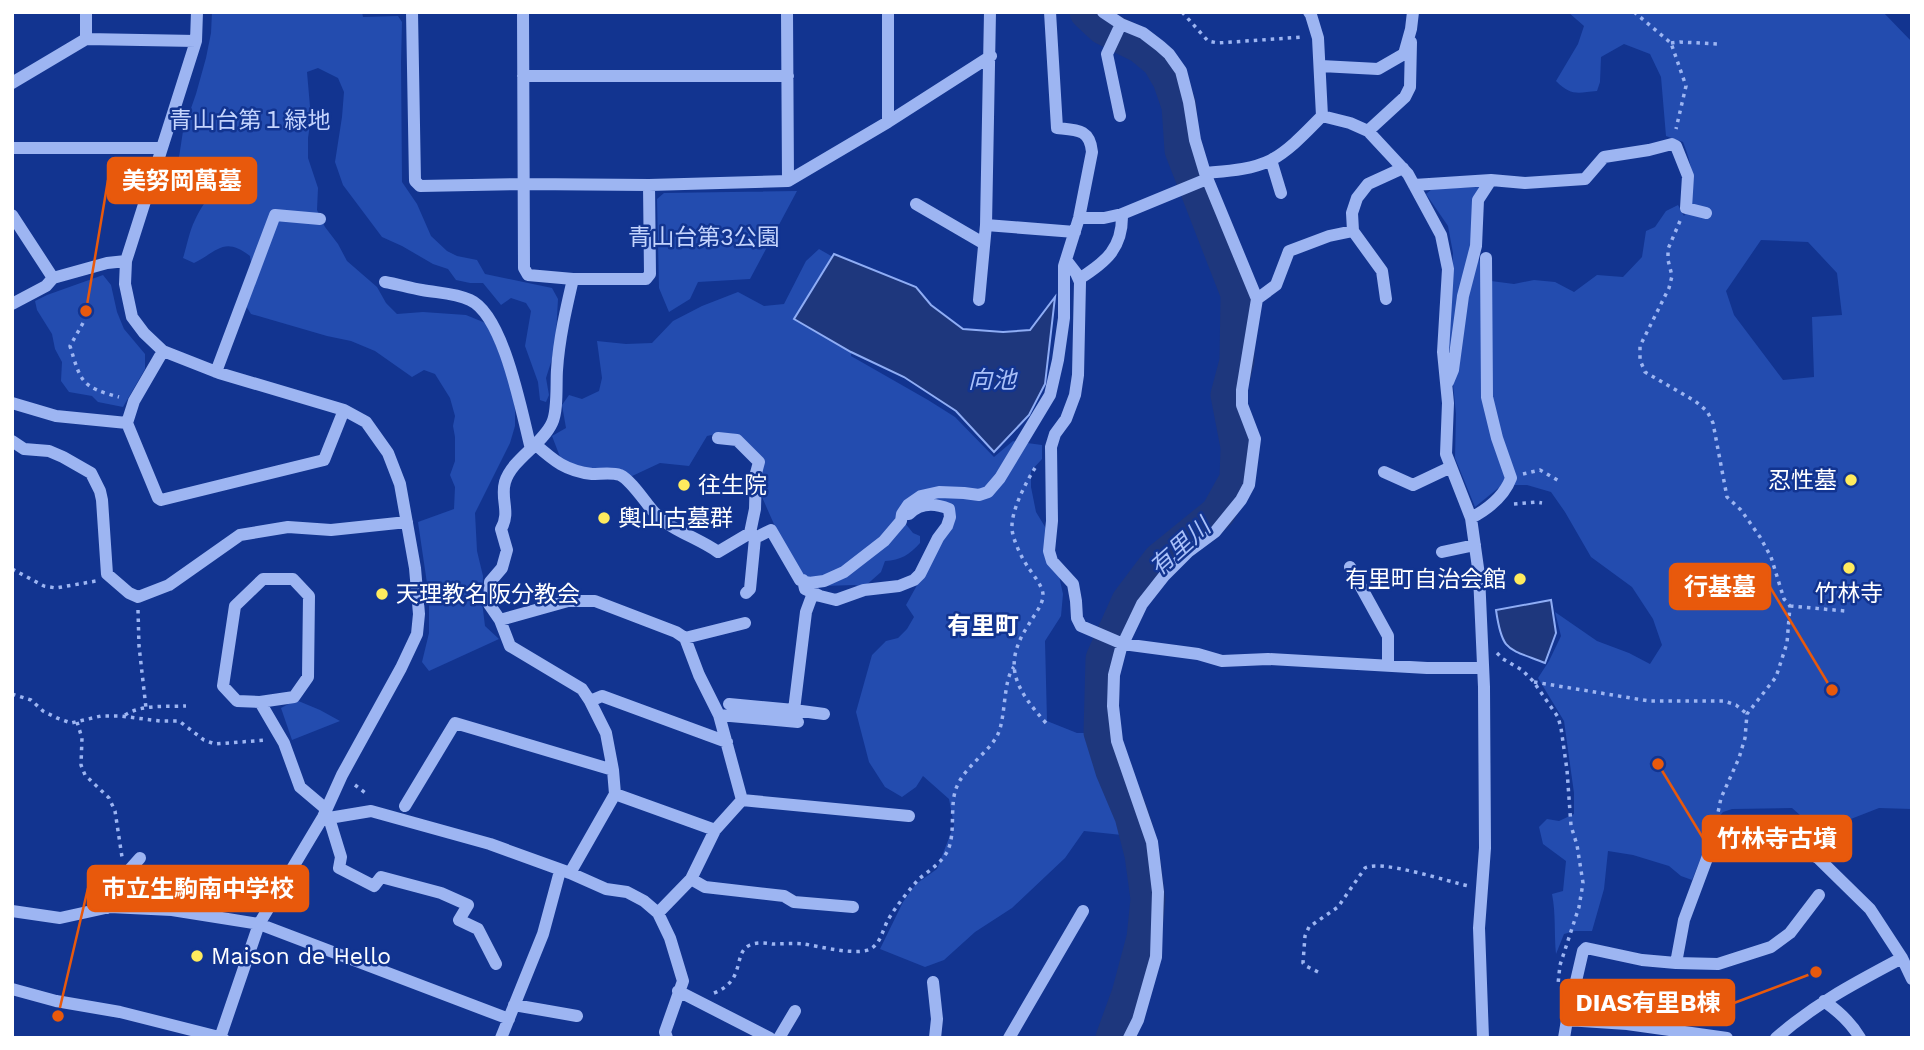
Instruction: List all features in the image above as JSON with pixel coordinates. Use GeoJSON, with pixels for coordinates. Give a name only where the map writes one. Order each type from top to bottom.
{"type":"FeatureCollection","features":[{"type":"Feature","properties":{"kind":"street"},"geometry":{"type":"LineString","coordinates":[[86,12],[86,39]]}},
{"type":"Feature","properties":{"kind":"street"},"geometry":{"type":"LineString","coordinates":[[12,989],[221,1037],[259,924],[326,815],[342,775],[417,634],[419,614],[415,568],[400,484],[388,453],[366,422],[344,410],[216,372],[163,351],[132,317],[125,284],[126,261],[196,41],[197,12]]}},
{"type":"Feature","properties":{"kind":"street"},"geometry":{"type":"LineString","coordinates":[[412,12],[415,181],[420,186],[649,185],[788,181],[888,122],[991,56]]}},
{"type":"Feature","properties":{"kind":"street"},"geometry":{"type":"LineString","coordinates":[[523,12],[524,268],[528,275],[573,279],[646,279],[650,274],[649,185]]}},
{"type":"Feature","properties":{"kind":"street"},"geometry":{"type":"LineString","coordinates":[[787,12],[788,181]]}},
{"type":"Feature","properties":{"kind":"street"},"geometry":{"type":"LineString","coordinates":[[888,12],[888,122]]}},
{"type":"Feature","properties":{"kind":"street"},"geometry":{"type":"LineString","coordinates":[[979,300],[986,225],[990,12]]}},
{"type":"Feature","properties":{"kind":"street"},"geometry":{"type":"LineString","coordinates":[[901,521],[908,505],[921,496],[939,492],[979,495],[988,492],[1000,478],[1050,395],[1064,318],[1064,267],[1079,218],[1092,152],[1091,141],[1085,134],[1077,130],[1057,128],[1050,12]]}},
{"type":"Feature","properties":{"kind":"street"},"geometry":{"type":"LineString","coordinates":[[1103,12],[1121,24],[1143,33],[1169,54],[1181,71],[1195,141],[1206,176],[1257,299],[1242,390],[1242,405],[1255,439],[1249,485],[1241,500],[1215,532],[1188,552],[1142,604],[1123,644],[1114,675],[1113,706],[1117,741],[1152,842],[1158,892],[1156,957],[1138,1020],[1129,1038]]}},
{"type":"Feature","properties":{"kind":"street"},"geometry":{"type":"LineString","coordinates":[[1309,12],[1318,36],[1322,116]]}},
{"type":"Feature","properties":{"kind":"street"},"geometry":{"type":"LineString","coordinates":[[1321,66],[1378,69],[1404,54],[1413,12]]}},
{"type":"Feature","properties":{"kind":"street"},"geometry":{"type":"LineString","coordinates":[[1120,116],[1107,54],[1121,24]]}},
{"type":"Feature","properties":{"kind":"street"},"geometry":{"type":"LineString","coordinates":[[1368,131],[1405,97],[1410,87],[1412,46],[1409,35]]}},
{"type":"Feature","properties":{"kind":"street"},"geometry":{"type":"LineString","coordinates":[[12,83],[86,39],[196,41]]}},
{"type":"Feature","properties":{"kind":"street"},"geometry":{"type":"LineString","coordinates":[[523,76],[788,76]]}},
{"type":"Feature","properties":{"kind":"street"},"geometry":{"type":"LineString","coordinates":[[1079,218],[1122,215],[1206,176],[1270,160],[1295,142],[1322,116]]}},
{"type":"Feature","properties":{"kind":"street"},"geometry":{"type":"LineString","coordinates":[[1322,116],[1368,131],[1403,168],[1441,234],[1448,269],[1443,352],[1446,454],[1471,518],[1479,575],[1485,848],[1479,928],[1483,1038]]}},
{"type":"Feature","properties":{"kind":"street"},"geometry":{"type":"LineString","coordinates":[[1414,185],[1491,180],[1525,183],[1585,179],[1604,157],[1672,144],[1676,146],[1688,176],[1686,208],[1706,213]]}},
{"type":"Feature","properties":{"kind":"street"},"geometry":{"type":"LineString","coordinates":[[12,148],[161,148]]}},
{"type":"Feature","properties":{"kind":"street"},"geometry":{"type":"LineString","coordinates":[[1270,160],[1281,193]]}},
{"type":"Feature","properties":{"kind":"street"},"geometry":{"type":"LineString","coordinates":[[1387,299],[1382,271],[1353,231],[1352,213],[1357,198],[1368,184],[1403,168]]}},
{"type":"Feature","properties":{"kind":"street"},"geometry":{"type":"LineString","coordinates":[[1446,387],[1453,370],[1462,296],[1476,246],[1478,200],[1491,180]]}},
{"type":"Feature","properties":{"kind":"street"},"geometry":{"type":"LineString","coordinates":[[916,204],[983,243]]}},
{"type":"Feature","properties":{"kind":"street"},"geometry":{"type":"LineString","coordinates":[[12,215],[53,278]]}},
{"type":"Feature","properties":{"kind":"street"},"geometry":{"type":"LineString","coordinates":[[216,372],[275,215],[320,219]]}},
{"type":"Feature","properties":{"kind":"street"},"geometry":{"type":"LineString","coordinates":[[1079,279],[1094,269],[1117,246],[1121,236],[1122,215]]}},
{"type":"Feature","properties":{"kind":"street"},"geometry":{"type":"LineString","coordinates":[[986,225],[1075,232]]}},
{"type":"Feature","properties":{"kind":"street"},"geometry":{"type":"LineString","coordinates":[[1257,299],[1276,285],[1289,251],[1329,236],[1353,231]]}},
{"type":"Feature","properties":{"kind":"street"},"geometry":{"type":"LineString","coordinates":[[1471,518],[1486,510],[1507,489],[1511,478],[1487,397],[1486,258]]}},
{"type":"Feature","properties":{"kind":"street"},"geometry":{"type":"LineString","coordinates":[[1066,260],[1079,279],[1079,364],[1075,395],[1051,447],[1052,522],[1049,551],[1052,561],[1073,584],[1077,618],[1081,626],[1123,644],[1198,654],[1222,661],[1268,659],[1483,668]]}},
{"type":"Feature","properties":{"kind":"street"},"geometry":{"type":"LineString","coordinates":[[12,304],[46,286],[53,278],[107,263],[126,261]]}},
{"type":"Feature","properties":{"kind":"street"},"geometry":{"type":"LineString","coordinates":[[501,1038],[565,872],[615,794],[606,733],[590,701],[582,689],[510,646],[500,620],[489,604],[490,582],[502,568],[507,550],[502,529],[506,520],[504,484],[508,474],[554,421],[561,335],[573,279]]}},
{"type":"Feature","properties":{"kind":"street"},"geometry":{"type":"LineString","coordinates":[[385,282],[474,301],[488,316],[500,341],[533,447],[571,470],[592,474],[618,474],[668,524],[719,552],[752,535],[771,530],[800,579],[803,580],[809,583],[824,581],[844,572],[872,552],[913,510],[922,505],[949,509],[947,526],[914,580],[899,586],[864,590],[836,600],[805,589],[803,580]]}},
{"type":"Feature","properties":{"kind":"street"},"geometry":{"type":"LineString","coordinates":[[163,351],[134,401],[127,423],[160,500],[324,460],[344,410]]}},
{"type":"Feature","properties":{"kind":"street"},"geometry":{"type":"LineString","coordinates":[[13,402],[56,416],[127,423]]}},
{"type":"Feature","properties":{"kind":"street"},"geometry":{"type":"LineString","coordinates":[[718,438],[737,440],[760,461],[756,473],[750,589],[746,593]]}},
{"type":"Feature","properties":{"kind":"street"},"geometry":{"type":"LineString","coordinates":[[12,441],[24,449],[49,451],[64,457],[91,473],[102,500],[107,574],[138,597],[169,585],[240,535],[288,527],[331,530],[407,522]]}},
{"type":"Feature","properties":{"kind":"street"},"geometry":{"type":"LineString","coordinates":[[1384,472],[1413,485],[1451,467]]}},
{"type":"Feature","properties":{"kind":"street"},"geometry":{"type":"LineString","coordinates":[[1442,552],[1475,545]]}},
{"type":"Feature","properties":{"kind":"street"},"geometry":{"type":"LineString","coordinates":[[1350,567],[1388,636],[1388,665]]}},
{"type":"Feature","properties":{"kind":"street"},"geometry":{"type":"LineString","coordinates":[[263,579],[293,579],[309,596],[308,677],[294,696],[260,702],[237,701],[223,686],[235,606],[263,579]]}},
{"type":"Feature","properties":{"kind":"street"},"geometry":{"type":"LineString","coordinates":[[796,716],[806,612],[813,593]]}},
{"type":"Feature","properties":{"kind":"street"},"geometry":{"type":"LineString","coordinates":[[500,620],[568,601],[595,601],[676,632],[685,638],[699,675],[719,715],[742,800]]}},
{"type":"Feature","properties":{"kind":"street"},"geometry":{"type":"LineString","coordinates":[[685,638],[745,623]]}},
{"type":"Feature","properties":{"kind":"street"},"geometry":{"type":"LineString","coordinates":[[590,701],[602,696],[727,742]]}},
{"type":"Feature","properties":{"kind":"street"},"geometry":{"type":"LineString","coordinates":[[260,702],[282,739],[300,787],[326,815],[341,857],[340,868],[374,886],[381,877],[441,893],[468,905],[459,920],[478,929],[495,964]]}},
{"type":"Feature","properties":{"kind":"street"},"geometry":{"type":"LineString","coordinates":[[729,704],[796,716]]}},
{"type":"Feature","properties":{"kind":"street"},"geometry":{"type":"LineString","coordinates":[[719,715],[824,714]]}},
{"type":"Feature","properties":{"kind":"street"},"geometry":{"type":"LineString","coordinates":[[405,806],[455,723],[613,770]]}},
{"type":"Feature","properties":{"kind":"street"},"geometry":{"type":"LineString","coordinates":[[615,794],[715,831]]}},
{"type":"Feature","properties":{"kind":"street"},"geometry":{"type":"LineString","coordinates":[[658,913],[691,879],[715,831],[742,800]]}},
{"type":"Feature","properties":{"kind":"street"},"geometry":{"type":"LineString","coordinates":[[742,800],[909,816]]}},
{"type":"Feature","properties":{"kind":"street"},"geometry":{"type":"LineString","coordinates":[[326,815],[371,811],[490,844],[606,888],[627,892],[645,901],[658,913],[670,938],[683,981],[683,994],[665,1032],[667,1038]]}},
{"type":"Feature","properties":{"kind":"street"},"geometry":{"type":"LineString","coordinates":[[1676,963],[1684,919],[1712,845],[1806,851],[1818,858],[1870,909],[1902,958],[1912,979]]}},
{"type":"Feature","properties":{"kind":"street"},"geometry":{"type":"LineString","coordinates":[[107,908],[124,876],[140,858]]}},
{"type":"Feature","properties":{"kind":"street"},"geometry":{"type":"LineString","coordinates":[[691,879],[705,887],[783,896],[794,902],[853,907]]}},
{"type":"Feature","properties":{"kind":"street"},"geometry":{"type":"LineString","coordinates":[[1564,1038],[1583,951],[1586,948],[1642,960],[1718,964],[1771,947],[1790,933],[1819,895]]}},
{"type":"Feature","properties":{"kind":"street"},"geometry":{"type":"LineString","coordinates":[[12,911],[60,918],[107,908],[172,910],[259,924],[509,1019]]}},
{"type":"Feature","properties":{"kind":"street"},"geometry":{"type":"LineString","coordinates":[[1009,1038],[1083,911]]}},
{"type":"Feature","properties":{"kind":"street"},"geometry":{"type":"LineString","coordinates":[[1776,1038],[1800,1016],[1902,958]]}},
{"type":"Feature","properties":{"kind":"street"},"geometry":{"type":"LineString","coordinates":[[933,982],[937,1019],[935,1038]]}},
{"type":"Feature","properties":{"kind":"street"},"geometry":{"type":"LineString","coordinates":[[683,994],[770,1038]]}},
{"type":"Feature","properties":{"kind":"street"},"geometry":{"type":"LineString","coordinates":[[1824,1001],[1840,1013],[1860,1038]]}},
{"type":"Feature","properties":{"kind":"street"},"geometry":{"type":"LineString","coordinates":[[514,1005],[577,1016]]}},
{"type":"Feature","properties":{"kind":"street"},"geometry":{"type":"LineString","coordinates":[[779,1038],[795,1011]]}},
{"type":"Feature","properties":{"kind":"street"},"geometry":{"type":"LineString","coordinates":[[1567,1020],[1627,1024],[1727,1038]]}},
{"type":"Feature","properties":{"kind":"street"},"geometry":{"type":"LineString","coordinates":[[1623,1038],[1627,1024]]}},
{"type":"Feature","properties":{"kind":"path"},"geometry":{"type":"LineString","coordinates":[[1182,12],[1209,41],[1218,43],[1318,36]]}},
{"type":"Feature","properties":{"kind":"path"},"geometry":{"type":"LineString","coordinates":[[1634,12],[1671,43],[1686,86],[1672,144]]}},
{"type":"Feature","properties":{"kind":"path"},"geometry":{"type":"LineString","coordinates":[[1671,43],[1719,44]]}},
{"type":"Feature","properties":{"kind":"path"},"geometry":{"type":"LineString","coordinates":[[1686,208],[1668,249],[1672,276],[1669,288],[1640,346],[1640,360],[1645,372],[1707,411],[1713,423],[1727,497],[1741,510],[1771,556],[1784,599],[1790,606],[1845,611]]}},
{"type":"Feature","properties":{"kind":"path"},"geometry":{"type":"LineString","coordinates":[[83,323],[70,346],[80,377],[92,389],[134,401]]}},
{"type":"Feature","properties":{"kind":"path"},"geometry":{"type":"LineString","coordinates":[[1046,723],[1021,692],[1014,667],[1018,639],[1040,606],[1043,594],[1025,564],[1011,526],[1030,477],[1051,447]]}},
{"type":"Feature","properties":{"kind":"path"},"geometry":{"type":"LineString","coordinates":[[1511,478],[1540,470],[1559,481]]}},
{"type":"Feature","properties":{"kind":"path"},"geometry":{"type":"LineString","coordinates":[[1500,496],[1511,504],[1542,503]]}},
{"type":"Feature","properties":{"kind":"path"},"geometry":{"type":"LineString","coordinates":[[12,569],[44,586],[56,588],[95,582],[107,574]]}},
{"type":"Feature","properties":{"kind":"path"},"geometry":{"type":"LineString","coordinates":[[138,597],[139,646],[146,708]]}},
{"type":"Feature","properties":{"kind":"path"},"geometry":{"type":"LineString","coordinates":[[1712,845],[1721,798],[1745,738],[1747,714],[1776,677],[1787,643],[1790,606]]}},
{"type":"Feature","properties":{"kind":"path"},"geometry":{"type":"LineString","coordinates":[[1481,632],[1503,659],[1522,670],[1533,681],[1558,717],[1561,728],[1571,826],[1583,883],[1579,907],[1560,965],[1557,991]]}},
{"type":"Feature","properties":{"kind":"path"},"geometry":{"type":"LineString","coordinates":[[683,994],[715,993],[727,988],[736,976],[744,950],[751,944],[803,944],[848,951],[872,949],[888,920],[919,879],[947,852],[956,787],[969,766],[997,737],[1002,724],[1010,670],[1014,667]]}},
{"type":"Feature","properties":{"kind":"path"},"geometry":{"type":"LineString","coordinates":[[1533,681],[1649,701],[1724,701],[1736,705],[1747,714]]}},
{"type":"Feature","properties":{"kind":"path"},"geometry":{"type":"LineString","coordinates":[[12,694],[31,700],[43,711],[71,723],[101,716],[124,716],[179,721],[204,740],[215,744],[282,739]]}},
{"type":"Feature","properties":{"kind":"path"},"geometry":{"type":"LineString","coordinates":[[124,716],[131,711],[146,708],[186,706]]}},
{"type":"Feature","properties":{"kind":"path"},"geometry":{"type":"LineString","coordinates":[[77,722],[82,738],[81,765],[85,775],[109,798],[115,811],[124,876]]}},
{"type":"Feature","properties":{"kind":"path"},"geometry":{"type":"LineString","coordinates":[[1318,972],[1303,963],[1305,936],[1309,927],[1338,907],[1365,867],[1391,867],[1481,890]]}},
{"type":"Feature","properties":{"kind":"green space","name":"青山台第１緑地"},"geometry":{"type":"Polygon","coordinates":[[[212,12],[362,12],[363,17],[398,16],[402,22],[402,182],[417,204],[431,236],[447,251],[477,260],[485,274],[552,288],[558,299],[556,335],[546,378],[549,395],[546,402],[540,400],[538,382],[525,346],[531,311],[526,303],[511,298],[501,305],[483,283],[456,280],[448,269],[382,237],[343,185],[335,162],[344,92],[338,78],[318,68],[307,72],[311,118],[308,158],[318,188],[317,210],[325,227],[347,261],[377,287],[386,303],[397,314],[423,312],[466,315],[488,324],[513,391],[515,426],[510,443],[475,513],[477,551],[483,576],[485,626],[499,639],[429,671],[422,662],[429,633],[429,597],[418,522],[454,509],[455,487],[450,475],[455,461],[455,416],[450,398],[435,374],[424,370],[412,377],[375,351],[351,341],[251,314],[246,306],[254,283],[250,256],[241,250],[221,247],[194,263],[183,258],[193,225],[212,186],[213,170],[178,164],[183,131],[206,58],[212,12]]]}},
{"type":"Feature","properties":{"kind":"green space"},"geometry":{"type":"Polygon","coordinates":[[[1568,12],[1883,12],[1912,42],[1912,809],[1879,808],[1838,824],[1809,823],[1792,808],[1732,809],[1723,812],[1712,825],[1692,880],[1681,876],[1669,866],[1608,851],[1604,889],[1592,931],[1564,934],[1556,954],[1552,894],[1563,891],[1566,861],[1543,844],[1539,827],[1547,819],[1559,821],[1574,814],[1574,793],[1564,721],[1538,678],[1561,636],[1555,612],[1597,641],[1650,664],[1662,645],[1653,619],[1632,587],[1591,557],[1551,492],[1527,485],[1502,485],[1475,507],[1455,458],[1456,414],[1449,344],[1453,253],[1448,226],[1426,194],[1432,189],[1481,187],[1470,246],[1491,281],[1514,284],[1534,280],[1555,282],[1574,292],[1597,275],[1623,277],[1642,257],[1646,231],[1655,227],[1666,211],[1678,205],[1684,216],[1693,189],[1691,169],[1683,142],[1666,136],[1661,77],[1650,54],[1624,44],[1601,57],[1597,91],[1575,92],[1556,81],[1578,44],[1584,26],[1568,12]],[[1761,240],[1726,291],[1734,315],[1783,380],[1814,377],[1812,317],[1842,315],[1837,273],[1808,242],[1761,240]]]}},
{"type":"Feature","properties":{"kind":"green space","name":"青山台第3公園"},"geometry":{"type":"Polygon","coordinates":[[[797,191],[750,279],[698,282],[690,299],[669,312],[659,288],[657,199],[664,193],[797,191]]]}},
{"type":"Feature","properties":{"kind":"green space"},"geometry":{"type":"Polygon","coordinates":[[[819,249],[833,257],[852,341],[851,356],[955,417],[994,457],[1013,441],[1042,445],[1042,459],[1031,471],[1031,487],[1036,512],[1050,535],[1063,594],[1061,616],[1045,641],[1047,721],[1077,733],[1095,733],[1101,762],[1128,829],[1122,835],[1084,831],[1065,858],[1012,908],[975,932],[944,960],[925,967],[880,949],[903,902],[916,884],[937,869],[954,825],[949,799],[923,776],[916,787],[902,797],[885,787],[869,762],[856,712],[872,655],[886,641],[898,638],[914,617],[906,605],[952,510],[919,503],[905,523],[913,533],[920,536],[920,543],[912,551],[900,558],[885,561],[881,572],[863,588],[855,585],[823,586],[799,572],[758,488],[763,463],[745,441],[735,434],[707,436],[689,466],[660,463],[630,477],[562,462],[552,436],[566,428],[562,405],[569,395],[582,399],[599,391],[602,378],[597,341],[652,343],[673,321],[738,292],[764,306],[784,304],[806,261],[819,249]]]}},
{"type":"Feature","properties":{"kind":"green space"},"geometry":{"type":"Polygon","coordinates":[[[103,275],[111,285],[124,329],[145,354],[145,369],[123,407],[98,402],[92,396],[69,392],[61,381],[62,362],[55,349],[52,334],[37,310],[35,301],[103,275]]]}},
{"type":"Feature","properties":{"kind":"green space"},"geometry":{"type":"Polygon","coordinates":[[[296,700],[340,721],[292,740],[281,708],[296,700]]]}},
{"type":"Feature","properties":{"kind":"water","name":"向池"},"geometry":{"type":"Polygon","coordinates":[[[834,254],[916,287],[931,305],[963,329],[1003,332],[1030,330],[1055,297],[1045,384],[1029,415],[994,452],[956,411],[904,377],[851,352],[794,319],[834,254]]]}},
{"type":"Feature","properties":{"kind":"water"},"geometry":{"type":"Polygon","coordinates":[[[1551,600],[1556,633],[1545,663],[1509,647],[1501,634],[1496,610],[1551,600]]]}},
{"type":"Feature","properties":{"kind":"waterway","name":"有里川"},"geometry":{"type":"LineString","coordinates":[[1087,12],[1103,27],[1141,46],[1159,61],[1170,80],[1179,106],[1182,150],[1238,294],[1237,361],[1228,395],[1238,447],[1237,479],[1218,513],[1160,560],[1129,601],[1103,659],[1101,732],[1113,771],[1132,816],[1142,855],[1148,899],[1144,938],[1129,994],[1113,1038]]}},
{"type":"Feature","properties":{"kind":"place","name":"美努岡萬墓"},"geometry":{"type":"Point","coordinates":[86,311]}},
{"type":"Feature","properties":{"kind":"place","name":"忍性墓"},"geometry":{"type":"Point","coordinates":[1851,480]}},
{"type":"Feature","properties":{"kind":"place","name":"往生院"},"geometry":{"type":"Point","coordinates":[684,485]}},
{"type":"Feature","properties":{"kind":"place","name":"輿山古墓群"},"geometry":{"type":"Point","coordinates":[604,518]}},
{"type":"Feature","properties":{"kind":"place","name":"竹林寺"},"geometry":{"type":"Point","coordinates":[1849,568]}},
{"type":"Feature","properties":{"kind":"place","name":"有里町自治会館"},"geometry":{"type":"Point","coordinates":[1520,579]}},
{"type":"Feature","properties":{"kind":"place","name":"天理教名阪分教会"},"geometry":{"type":"Point","coordinates":[382,594]}},
{"type":"Feature","properties":{"kind":"place","name":"行基墓"},"geometry":{"type":"Point","coordinates":[1832,690]}},
{"type":"Feature","properties":{"kind":"place","name":"竹林寺古墳"},"geometry":{"type":"Point","coordinates":[1658,764]}},
{"type":"Feature","properties":{"kind":"place","name":"Maison de Hello"},"geometry":{"type":"Point","coordinates":[197,956]}},
{"type":"Feature","properties":{"kind":"place","name":"DIAS有里B棟"},"geometry":{"type":"Point","coordinates":[1816,972]}},
{"type":"Feature","properties":{"kind":"place","name":"市立生駒南中学校"},"geometry":{"type":"Point","coordinates":[58,1016]}},
{"type":"Feature","properties":{"kind":"district","name":"有里町"},"geometry":{"type":"Point","coordinates":[983,626]}}]}
